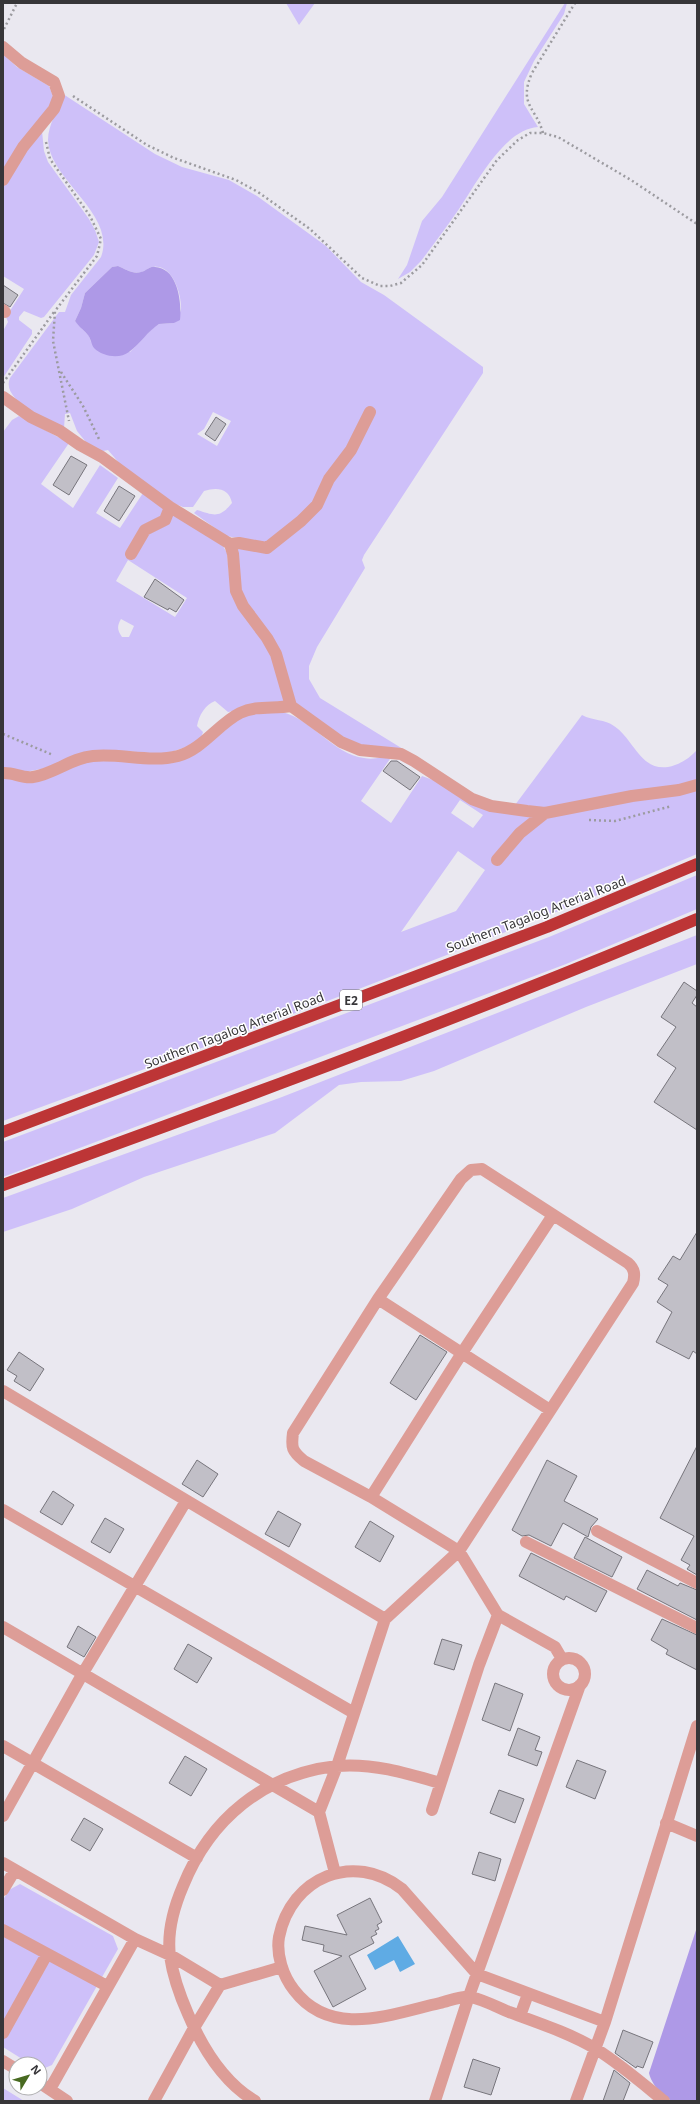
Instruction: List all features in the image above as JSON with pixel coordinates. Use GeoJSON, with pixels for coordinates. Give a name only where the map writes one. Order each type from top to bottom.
{"type":"FeatureCollection","features":[{"type":"Feature","properties":{"kind":"highway","name":"Southern Tagalog Arterial Road"},"geometry":{"type":"LineString","coordinates":[[3,1132],[547,927],[697,864]]}},
{"type":"Feature","properties":{"kind":"highway"},"geometry":{"type":"LineString","coordinates":[[3,1185],[414,1032],[564,974],[697,919]]}},
{"type":"Feature","properties":{"kind":"street"},"geometry":{"type":"LineString","coordinates":[[3,47],[22,63],[56,84],[59,96],[56,106],[23,147],[3,180]]}},
{"type":"Feature","properties":{"kind":"street"},"geometry":{"type":"LineString","coordinates":[[3,397],[31,417],[67,435],[80,446],[102,457],[170,507],[230,544],[239,543],[267,548],[301,521],[320,499],[329,479],[351,450],[370,412]]}},
{"type":"Feature","properties":{"kind":"street"},"geometry":{"type":"LineString","coordinates":[[131,554],[138,539],[145,530],[165,520],[170,507]]}},
{"type":"Feature","properties":{"kind":"street"},"geometry":{"type":"LineString","coordinates":[[230,544],[233,554],[236,591],[246,611],[267,638],[276,654],[291,706],[341,742],[360,750],[393,752],[407,757],[472,799],[491,806],[545,813],[632,796],[679,790],[697,785]]}},
{"type":"Feature","properties":{"kind":"street"},"geometry":{"type":"LineString","coordinates":[[3,773],[33,777],[73,760],[94,755],[153,758],[178,756],[194,748],[225,723],[242,712],[262,708],[291,706]]}},
{"type":"Feature","properties":{"kind":"street"},"geometry":{"type":"LineString","coordinates":[[497,860],[520,833],[545,813]]}},
{"type":"Feature","properties":{"kind":"street"},"geometry":{"type":"LineString","coordinates":[[335,1872],[319,1812],[337,1766],[386,1619],[458,1551],[634,1284],[635,1276],[633,1267],[628,1262],[488,1172],[482,1169],[471,1170],[461,1179],[378,1299],[293,1433],[291,1446],[296,1454],[304,1461],[371,1498],[458,1551],[498,1615],[555,1647],[562,1659]]}},
{"type":"Feature","properties":{"kind":"street"},"geometry":{"type":"LineString","coordinates":[[371,1498],[462,1353],[553,1215]]}},
{"type":"Feature","properties":{"kind":"street"},"geometry":{"type":"LineString","coordinates":[[378,1299],[550,1410]]}},
{"type":"Feature","properties":{"kind":"street"},"geometry":{"type":"LineString","coordinates":[[3,1390],[186,1501],[386,1619]]}},
{"type":"Feature","properties":{"kind":"street"},"geometry":{"type":"LineString","coordinates":[[3,1816],[83,1673],[186,1501]]}},
{"type":"Feature","properties":{"kind":"street"},"geometry":{"type":"LineString","coordinates":[[3,1510],[354,1713]]}},
{"type":"Feature","properties":{"kind":"street"},"geometry":{"type":"LineString","coordinates":[[598,1531],[697,1583]]}},
{"type":"Feature","properties":{"kind":"street"},"geometry":{"type":"LineString","coordinates":[[526,1542],[697,1628]]}},
{"type":"Feature","properties":{"kind":"street"},"geometry":{"type":"LineString","coordinates":[[432,1810],[479,1665],[498,1615]]}},
{"type":"Feature","properties":{"kind":"street"},"geometry":{"type":"LineString","coordinates":[[3,1627],[274,1784],[319,1812]]}},
{"type":"Feature","properties":{"kind":"street"},"geometry":{"type":"LineString","coordinates":[[435,2101],[469,1996],[580,1685],[584,1673],[580,1662],[575,1659],[562,1659],[558,1662],[553,1670],[557,1684],[561,1688],[571,1689],[580,1685]]}},
{"type":"Feature","properties":{"kind":"street"},"geometry":{"type":"LineString","coordinates":[[576,2101],[605,2022],[697,1726]]}},
{"type":"Feature","properties":{"kind":"street"},"geometry":{"type":"LineString","coordinates":[[3,1746],[197,1858]]}},
{"type":"Feature","properties":{"kind":"street"},"geometry":{"type":"LineString","coordinates":[[255,2101],[234,2085],[214,2062],[202,2045],[175,1980],[170,1955],[170,1933],[176,1904],[186,1878],[197,1858],[212,1833],[228,1815],[251,1797],[274,1784],[304,1773],[337,1766],[357,1765],[387,1768],[440,1783]]}},
{"type":"Feature","properties":{"kind":"street"},"geometry":{"type":"LineString","coordinates":[[666,1823],[697,1836]]}},
{"type":"Feature","properties":{"kind":"street"},"geometry":{"type":"LineString","coordinates":[[3,1864],[135,1939],[170,1955],[220,1985]]}},
{"type":"Feature","properties":{"kind":"street"},"geometry":{"type":"LineString","coordinates":[[3,1890],[15,1870]]}},
{"type":"Feature","properties":{"kind":"street"},"geometry":{"type":"LineString","coordinates":[[605,2022],[477,1974],[412,1900],[393,1882],[382,1876],[363,1872],[335,1872],[309,1886],[292,1905],[286,1918],[278,1944],[282,1967],[287,1980],[297,1995],[314,2009],[337,2019],[361,2019],[469,1996],[596,2048],[664,2101]]}},
{"type":"Feature","properties":{"kind":"street"},"geometry":{"type":"LineString","coordinates":[[3,1930],[107,1986]]}},
{"type":"Feature","properties":{"kind":"street"},"geometry":{"type":"LineString","coordinates":[[48,2081],[135,1939]]}},
{"type":"Feature","properties":{"kind":"street"},"geometry":{"type":"LineString","coordinates":[[3,2033],[47,1954]]}},
{"type":"Feature","properties":{"kind":"street"},"geometry":{"type":"LineString","coordinates":[[154,2101],[194,2028],[220,1985],[282,1967]]}},
{"type":"Feature","properties":{"kind":"street"},"geometry":{"type":"LineString","coordinates":[[520,2016],[528,1994]]}},
{"type":"Feature","properties":{"kind":"street"},"geometry":{"type":"LineString","coordinates":[[48,2088],[67,2101]]}},
{"type":"Feature","properties":{"kind":"path"},"geometry":{"type":"LineString","coordinates":[[4,29],[17,3]]}},
{"type":"Feature","properties":{"kind":"path"},"geometry":{"type":"LineString","coordinates":[[543,133],[528,103],[527,85],[532,73],[574,3]]}},
{"type":"Feature","properties":{"kind":"path"},"geometry":{"type":"LineString","coordinates":[[56,84],[147,145],[174,158],[236,180],[258,192],[310,229],[362,278],[380,286],[395,285],[406,280],[417,271],[430,256],[477,187],[505,152],[526,135],[543,133],[558,137],[631,180],[697,224]]}},
{"type":"Feature","properties":{"kind":"path"},"geometry":{"type":"LineString","coordinates":[[3,383],[97,256],[101,239],[90,216],[50,159],[46,138]]}},
{"type":"Feature","properties":{"kind":"path"},"geometry":{"type":"LineString","coordinates":[[55,311],[53,341],[69,424],[67,435]]}},
{"type":"Feature","properties":{"kind":"path"},"geometry":{"type":"LineString","coordinates":[[59,370],[93,425],[102,457]]}},
{"type":"Feature","properties":{"kind":"path"},"geometry":{"type":"LineString","coordinates":[[3,734],[45,752],[73,760]]}},
{"type":"Feature","properties":{"kind":"shaded area"},"geometry":{"type":"Polygon","coordinates":[[[286,3],[315,3],[299,25],[286,3]]]}},
{"type":"Feature","properties":{"kind":"shaded area"},"geometry":{"type":"Polygon","coordinates":[[[565,3],[567,3],[564,14],[534,61],[524,82],[524,104],[538,127],[526,130],[514,137],[503,147],[492,159],[459,209],[421,261],[410,272],[398,279],[407,265],[422,221],[442,197],[565,3]]]}},
{"type":"Feature","properties":{"kind":"shaded area"},"geometry":{"type":"Polygon","coordinates":[[[3,54],[17,67],[49,86],[54,99],[3,172],[3,54]]]}},
{"type":"Feature","properties":{"kind":"shaded area"},"geometry":{"type":"Polygon","coordinates":[[[63,94],[155,154],[182,167],[229,180],[257,196],[326,246],[361,282],[384,295],[483,367],[483,373],[364,555],[362,560],[365,568],[317,647],[309,666],[309,679],[320,698],[403,749],[365,746],[346,740],[295,703],[242,596],[236,548],[264,551],[317,500],[269,543],[226,536],[194,513],[197,510],[212,514],[220,514],[223,512],[232,503],[228,494],[222,490],[213,489],[204,491],[193,507],[183,507],[173,503],[120,464],[108,450],[98,452],[90,447],[77,431],[70,413],[65,414],[64,428],[27,409],[18,402],[12,394],[9,386],[10,378],[59,312],[65,312],[71,295],[101,257],[103,241],[100,226],[92,212],[59,169],[51,155],[48,134],[63,94]],[[118,266],[112,267],[85,293],[81,308],[75,321],[89,336],[91,342],[130,352],[153,328],[159,324],[174,323],[181,310],[181,304],[176,284],[169,273],[164,269],[154,267],[136,273],[118,266]],[[213,412],[204,429],[197,434],[217,446],[231,421],[213,412]]]}},
{"type":"Feature","properties":{"kind":"shaded area"},"geometry":{"type":"Polygon","coordinates":[[[42,131],[44,151],[48,162],[89,219],[99,242],[94,255],[44,317],[41,318],[24,311],[19,317],[19,320],[32,330],[32,334],[3,378],[3,331],[8,322],[6,317],[24,289],[3,276],[3,188],[12,170],[42,131]]]}},
{"type":"Feature","properties":{"kind":"shaded area"},"geometry":{"type":"Polygon","coordinates":[[[118,266],[135,273],[155,267],[163,269],[169,273],[174,280],[179,296],[180,320],[174,323],[159,324],[129,352],[121,356],[112,356],[102,353],[94,348],[88,336],[75,321],[81,308],[85,293],[112,267],[118,266]]]}},
{"type":"Feature","properties":{"kind":"shaded area"},"geometry":{"type":"Polygon","coordinates":[[[19,416],[69,443],[41,484],[73,508],[100,465],[118,478],[96,513],[120,528],[143,493],[223,546],[227,553],[229,574],[267,642],[285,701],[228,712],[215,701],[205,708],[199,718],[197,726],[203,732],[201,738],[189,746],[162,755],[127,751],[37,773],[3,768],[3,432],[12,420],[19,416]],[[128,560],[116,581],[175,617],[187,598],[128,560]],[[121,619],[118,630],[122,637],[129,637],[134,626],[121,619]]]}},
{"type":"Feature","properties":{"kind":"shaded area"},"geometry":{"type":"Polygon","coordinates":[[[282,712],[304,722],[333,744],[353,755],[371,759],[392,756],[361,801],[391,823],[422,776],[526,814],[697,789],[697,854],[611,890],[439,958],[3,1121],[3,776],[90,760],[160,763],[248,713],[282,712]],[[460,800],[451,813],[473,828],[483,815],[460,800]],[[458,851],[401,932],[456,911],[485,870],[458,851]]]}},
{"type":"Feature","properties":{"kind":"shaded area"},"geometry":{"type":"Polygon","coordinates":[[[582,715],[607,722],[614,726],[627,738],[644,759],[658,767],[676,765],[691,756],[697,750],[697,781],[543,808],[515,805],[582,715]]]}},
{"type":"Feature","properties":{"kind":"shaded area"},"geometry":{"type":"Polygon","coordinates":[[[697,875],[697,909],[566,964],[3,1177],[3,1142],[549,937],[697,875]]]}},
{"type":"Feature","properties":{"kind":"shaded area"},"geometry":{"type":"Polygon","coordinates":[[[697,935],[697,964],[586,1007],[434,1071],[401,1081],[361,1082],[339,1085],[275,1133],[144,1177],[72,1209],[3,1232],[3,1198],[282,1097],[697,935]]]}},
{"type":"Feature","properties":{"kind":"shaded area"},"geometry":{"type":"Polygon","coordinates":[[[20,1884],[113,1936],[118,1949],[52,2065],[48,2067],[48,2056],[17,2056],[3,2047],[3,1900],[9,1890],[20,1884]]]}},
{"type":"Feature","properties":{"kind":"shaded area"},"geometry":{"type":"Polygon","coordinates":[[[697,1927],[697,2101],[674,2101],[670,2100],[658,2090],[649,2073],[697,1927]]]}},
{"type":"Feature","properties":{"kind":"shaded area"},"geometry":{"type":"Polygon","coordinates":[[[3,2088],[8,2091],[8,2096],[16,2096],[24,2101],[3,2101],[3,2088]]]}},
{"type":"Feature","properties":{"kind":"water"},"geometry":{"type":"Polygon","coordinates":[[[398,1936],[415,1964],[400,1972],[394,1960],[375,1970],[367,1955],[398,1936]]]}},
{"type":"Feature","properties":{"kind":"building"},"geometry":{"type":"Polygon","coordinates":[[[3,285],[18,295],[10,307],[3,303],[3,285]]]}},
{"type":"Feature","properties":{"kind":"building"},"geometry":{"type":"Polygon","coordinates":[[[216,417],[226,424],[215,441],[205,434],[216,417]]]}},
{"type":"Feature","properties":{"kind":"building"},"geometry":{"type":"Polygon","coordinates":[[[71,456],[87,465],[69,495],[53,485],[71,456]]]}},
{"type":"Feature","properties":{"kind":"building"},"geometry":{"type":"Polygon","coordinates":[[[119,486],[135,496],[119,521],[104,511],[119,486]]]}},
{"type":"Feature","properties":{"kind":"building"},"geometry":{"type":"Polygon","coordinates":[[[155,579],[184,600],[176,612],[169,608],[168,610],[144,597],[155,579]]]}},
{"type":"Feature","properties":{"kind":"building"},"geometry":{"type":"Polygon","coordinates":[[[391,761],[397,761],[420,777],[410,790],[383,771],[391,761]]]}},
{"type":"Feature","properties":{"kind":"building"},"geometry":{"type":"Polygon","coordinates":[[[684,982],[697,991],[697,995],[692,1003],[697,1007],[697,1130],[654,1102],[676,1068],[657,1055],[676,1027],[661,1017],[684,982]]]}},
{"type":"Feature","properties":{"kind":"building"},"geometry":{"type":"Polygon","coordinates":[[[697,1232],[697,1354],[693,1351],[689,1359],[656,1342],[672,1312],[657,1302],[668,1285],[658,1279],[673,1256],[680,1260],[697,1232]]]}},
{"type":"Feature","properties":{"kind":"building"},"geometry":{"type":"Polygon","coordinates":[[[420,1335],[447,1352],[416,1400],[390,1383],[420,1335]]]}},
{"type":"Feature","properties":{"kind":"building"},"geometry":{"type":"Polygon","coordinates":[[[19,1352],[44,1369],[30,1391],[14,1381],[17,1376],[7,1370],[19,1352]]]}},
{"type":"Feature","properties":{"kind":"building"},"geometry":{"type":"Polygon","coordinates":[[[697,1446],[697,1575],[687,1569],[690,1565],[681,1560],[694,1536],[660,1518],[697,1446]]]}},
{"type":"Feature","properties":{"kind":"building"},"geometry":{"type":"Polygon","coordinates":[[[197,1460],[218,1474],[203,1497],[182,1484],[197,1460]]]}},
{"type":"Feature","properties":{"kind":"building"},"geometry":{"type":"Polygon","coordinates":[[[547,1460],[577,1476],[564,1501],[598,1519],[591,1527],[588,1537],[563,1523],[551,1546],[529,1535],[522,1536],[512,1530],[547,1460]]]}},
{"type":"Feature","properties":{"kind":"building"},"geometry":{"type":"Polygon","coordinates":[[[53,1491],[74,1505],[62,1525],[40,1512],[53,1491]]]}},
{"type":"Feature","properties":{"kind":"building"},"geometry":{"type":"Polygon","coordinates":[[[278,1511],[301,1524],[289,1547],[265,1534],[278,1511]]]}},
{"type":"Feature","properties":{"kind":"building"},"geometry":{"type":"Polygon","coordinates":[[[105,1518],[124,1529],[110,1553],[91,1542],[105,1518]]]}},
{"type":"Feature","properties":{"kind":"building"},"geometry":{"type":"Polygon","coordinates":[[[370,1521],[394,1536],[380,1562],[355,1547],[370,1521]]]}},
{"type":"Feature","properties":{"kind":"building"},"geometry":{"type":"Polygon","coordinates":[[[585,1537],[622,1557],[612,1577],[574,1558],[585,1537]]]}},
{"type":"Feature","properties":{"kind":"building"},"geometry":{"type":"Polygon","coordinates":[[[531,1553],[607,1591],[596,1612],[566,1596],[564,1600],[519,1576],[531,1553]]]}},
{"type":"Feature","properties":{"kind":"building"},"geometry":{"type":"Polygon","coordinates":[[[647,1570],[678,1586],[680,1583],[697,1590],[697,1620],[637,1589],[647,1570]]]}},
{"type":"Feature","properties":{"kind":"building"},"geometry":{"type":"Polygon","coordinates":[[[662,1619],[697,1635],[697,1670],[666,1654],[668,1650],[651,1640],[662,1619]]]}},
{"type":"Feature","properties":{"kind":"building"},"geometry":{"type":"Polygon","coordinates":[[[78,1626],[96,1637],[84,1657],[67,1647],[78,1626]]]}},
{"type":"Feature","properties":{"kind":"building"},"geometry":{"type":"Polygon","coordinates":[[[442,1639],[462,1645],[454,1670],[434,1664],[442,1639]]]}},
{"type":"Feature","properties":{"kind":"building"},"geometry":{"type":"Polygon","coordinates":[[[188,1644],[212,1658],[197,1683],[174,1669],[188,1644]]]}},
{"type":"Feature","properties":{"kind":"building"},"geometry":{"type":"Polygon","coordinates":[[[495,1683],[523,1694],[510,1731],[482,1720],[495,1683]]]}},
{"type":"Feature","properties":{"kind":"building"},"geometry":{"type":"Polygon","coordinates":[[[518,1728],[540,1737],[535,1750],[542,1752],[537,1766],[508,1755],[518,1728]]]}},
{"type":"Feature","properties":{"kind":"building"},"geometry":{"type":"Polygon","coordinates":[[[185,1756],[207,1769],[191,1796],[169,1783],[185,1756]]]}},
{"type":"Feature","properties":{"kind":"building"},"geometry":{"type":"Polygon","coordinates":[[[577,1760],[606,1771],[595,1799],[566,1787],[577,1760]]]}},
{"type":"Feature","properties":{"kind":"building"},"geometry":{"type":"Polygon","coordinates":[[[499,1790],[524,1799],[515,1823],[490,1813],[499,1790]]]}},
{"type":"Feature","properties":{"kind":"building"},"geometry":{"type":"Polygon","coordinates":[[[84,1818],[103,1829],[90,1851],[71,1840],[84,1818]]]}},
{"type":"Feature","properties":{"kind":"building"},"geometry":{"type":"Polygon","coordinates":[[[479,1852],[501,1859],[495,1881],[472,1874],[479,1852]]]}},
{"type":"Feature","properties":{"kind":"building"},"geometry":{"type":"Polygon","coordinates":[[[370,1898],[382,1922],[377,1925],[379,1929],[375,1931],[377,1934],[371,1937],[374,1943],[349,1956],[366,1989],[333,2007],[314,1971],[342,1956],[323,1951],[324,1945],[302,1940],[305,1926],[347,1935],[337,1915],[370,1898]]]}},
{"type":"Feature","properties":{"kind":"building"},"geometry":{"type":"Polygon","coordinates":[[[623,2030],[653,2042],[643,2068],[637,2066],[636,2068],[615,2053],[623,2030]]]}},
{"type":"Feature","properties":{"kind":"building"},"geometry":{"type":"Polygon","coordinates":[[[473,2059],[500,2068],[491,2095],[464,2087],[473,2059]]]}},
{"type":"Feature","properties":{"kind":"building"},"geometry":{"type":"Polygon","coordinates":[[[614,2070],[630,2083],[623,2101],[603,2101],[614,2070]]]}}]}
